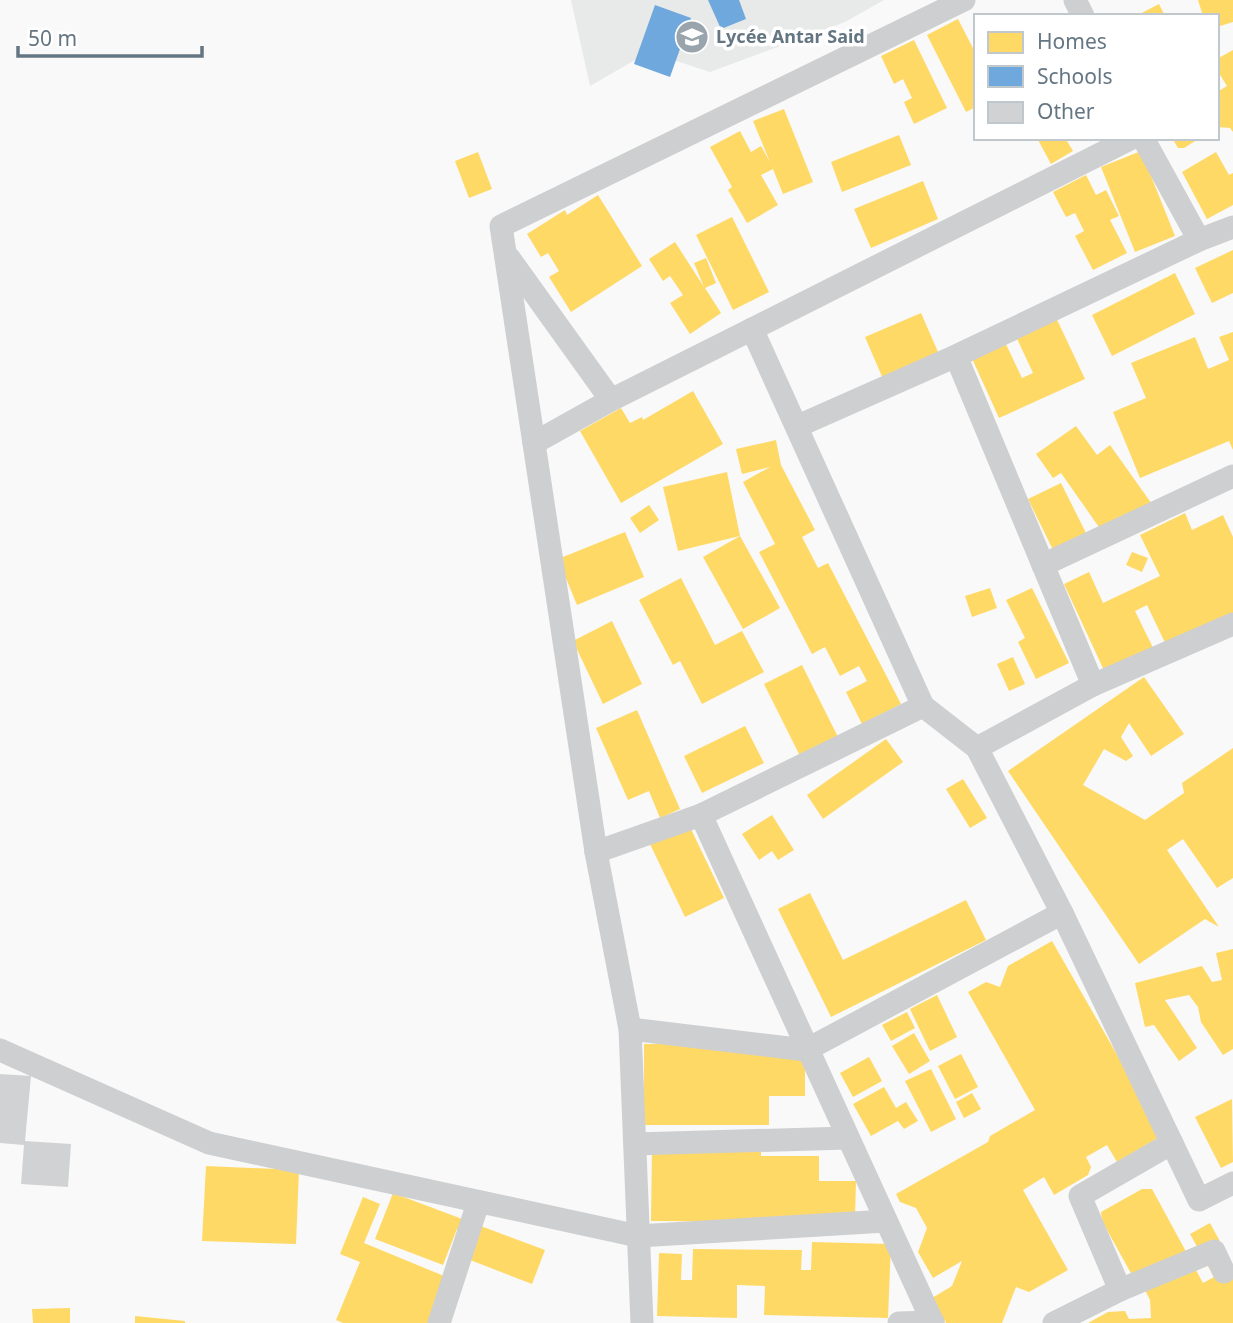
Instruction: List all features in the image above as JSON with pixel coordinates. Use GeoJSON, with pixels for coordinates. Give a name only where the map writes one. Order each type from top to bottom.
{"type":"FeatureCollection","features":[{"type":"Feature","properties":{"kind":"street"},"geometry":{"type":"LineString","coordinates":[[642,1323],[630,1029],[596,852],[501,226],[964,0]]}},
{"type":"Feature","properties":{"kind":"street"},"geometry":{"type":"LineString","coordinates":[[534,443],[611,400],[1128,140]]}},
{"type":"Feature","properties":{"kind":"street"},"geometry":{"type":"LineString","coordinates":[[1144,140],[1199,240]]}},
{"type":"Feature","properties":{"kind":"street"},"geometry":{"type":"LineString","coordinates":[[798,426],[956,356],[1199,240],[1233,228]]}},
{"type":"Feature","properties":{"kind":"street"},"geometry":{"type":"LineString","coordinates":[[505,252],[611,400]]}},
{"type":"Feature","properties":{"kind":"street"},"geometry":{"type":"LineString","coordinates":[[752,329],[923,706],[977,748],[1062,913],[1199,1200],[1233,1184]]}},
{"type":"Feature","properties":{"kind":"street"},"geometry":{"type":"LineString","coordinates":[[956,356],[1093,685]]}},
{"type":"Feature","properties":{"kind":"street"},"geometry":{"type":"LineString","coordinates":[[1043,565],[1233,476]]}},
{"type":"Feature","properties":{"kind":"street"},"geometry":{"type":"LineString","coordinates":[[977,748],[1093,685],[1233,624]]}},
{"type":"Feature","properties":{"kind":"street"},"geometry":{"type":"LineString","coordinates":[[596,852],[701,815],[923,706]]}},
{"type":"Feature","properties":{"kind":"street"},"geometry":{"type":"LineString","coordinates":[[701,815],[806,1050],[933,1322],[899,1323]]}},
{"type":"Feature","properties":{"kind":"street"},"geometry":{"type":"LineString","coordinates":[[630,1029],[806,1050],[1062,913]]}},
{"type":"Feature","properties":{"kind":"street"},"geometry":{"type":"LineString","coordinates":[[0,1050],[209,1143],[638,1236],[886,1222]]}},
{"type":"Feature","properties":{"kind":"street"},"geometry":{"type":"LineString","coordinates":[[635,1144],[847,1138]]}},
{"type":"Feature","properties":{"kind":"street"},"geometry":{"type":"LineString","coordinates":[[1121,1290],[1080,1196],[1172,1143]]}},
{"type":"Feature","properties":{"kind":"street"},"geometry":{"type":"LineString","coordinates":[[439,1323],[478,1203]]}},
{"type":"Feature","properties":{"kind":"street"},"geometry":{"type":"LineString","coordinates":[[1054,1323],[1121,1290],[1214,1251],[1224,1272]]}},
{"type":"Feature","properties":{"kind":"shaded area","name":"Lycée Antar Said"},"geometry":{"type":"Polygon","coordinates":[[[571,0],[884,0],[845,22],[710,72],[649,52],[590,86],[571,0]]]}},
{"type":"Feature","properties":{"kind":"building: Homes"},"geometry":{"type":"Polygon","coordinates":[[[1198,0],[1233,0],[1233,22],[1219,26],[1219,14],[1202,14],[1198,0]]]}},
{"type":"Feature","properties":{"kind":"building: Homes"},"geometry":{"type":"Polygon","coordinates":[[[1159,4],[1164,14],[1140,14],[1159,4]]]}},
{"type":"Feature","properties":{"kind":"building: Homes"},"geometry":{"type":"Polygon","coordinates":[[[958,19],[974,50],[974,108],[966,112],[927,35],[958,19]]]}},
{"type":"Feature","properties":{"kind":"building: Homes"},"geometry":{"type":"Polygon","coordinates":[[[914,40],[947,108],[914,124],[904,102],[912,98],[903,79],[894,84],[881,56],[914,40]]]}},
{"type":"Feature","properties":{"kind":"building: Homes"},"geometry":{"type":"Polygon","coordinates":[[[1233,50],[1233,132],[1230,128],[1219,127],[1219,91],[1227,86],[1219,73],[1219,58],[1233,50]]]}},
{"type":"Feature","properties":{"kind":"building: Homes"},"geometry":{"type":"Polygon","coordinates":[[[784,109],[813,182],[783,194],[773,169],[761,175],[778,205],[747,223],[728,190],[732,187],[710,147],[740,131],[751,152],[761,146],[770,162],[753,121],[784,109]]]}},
{"type":"Feature","properties":{"kind":"building: Homes"},"geometry":{"type":"Polygon","coordinates":[[[899,135],[911,165],[842,192],[831,162],[899,135]]]}},
{"type":"Feature","properties":{"kind":"building: Homes"},"geometry":{"type":"Polygon","coordinates":[[[1038,140],[1069,140],[1067,141],[1073,151],[1051,164],[1038,140]]]}},
{"type":"Feature","properties":{"kind":"building: Homes"},"geometry":{"type":"Polygon","coordinates":[[[1173,140],[1197,140],[1184,148],[1178,148],[1173,140]]]}},
{"type":"Feature","properties":{"kind":"building: Homes"},"geometry":{"type":"Polygon","coordinates":[[[1141,151],[1175,236],[1135,252],[1101,167],[1141,151]]]}},
{"type":"Feature","properties":{"kind":"building: Homes"},"geometry":{"type":"Polygon","coordinates":[[[478,152],[492,189],[469,198],[455,161],[478,152]]]}},
{"type":"Feature","properties":{"kind":"building: Homes"},"geometry":{"type":"Polygon","coordinates":[[[1216,152],[1229,175],[1233,173],[1233,205],[1207,219],[1182,172],[1216,152]]]}},
{"type":"Feature","properties":{"kind":"building: Homes"},"geometry":{"type":"Polygon","coordinates":[[[1086,175],[1096,195],[1106,190],[1119,216],[1110,220],[1127,253],[1093,270],[1075,236],[1084,231],[1075,213],[1066,217],[1053,192],[1086,175]]]}},
{"type":"Feature","properties":{"kind":"building: Homes"},"geometry":{"type":"Polygon","coordinates":[[[923,181],[938,219],[871,248],[854,209],[923,181]]]}},
{"type":"Feature","properties":{"kind":"building: Homes"},"geometry":{"type":"Polygon","coordinates":[[[598,195],[642,266],[571,312],[549,277],[559,271],[548,253],[541,257],[527,234],[565,210],[567,215],[598,195]]]}},
{"type":"Feature","properties":{"kind":"building: Homes"},"geometry":{"type":"Polygon","coordinates":[[[732,217],[769,292],[733,310],[696,235],[732,217]]]}},
{"type":"Feature","properties":{"kind":"building: Homes"},"geometry":{"type":"Polygon","coordinates":[[[675,242],[704,287],[694,263],[706,258],[716,283],[705,288],[721,313],[690,334],[670,303],[683,295],[670,276],[663,281],[649,259],[675,242]]]}},
{"type":"Feature","properties":{"kind":"building: Homes"},"geometry":{"type":"Polygon","coordinates":[[[1233,250],[1233,293],[1212,303],[1195,268],[1233,250]]]}},
{"type":"Feature","properties":{"kind":"building: Homes"},"geometry":{"type":"Polygon","coordinates":[[[1175,273],[1195,314],[1112,356],[1092,315],[1175,273]]]}},
{"type":"Feature","properties":{"kind":"building: Homes"},"geometry":{"type":"Polygon","coordinates":[[[1052,309],[1085,379],[999,418],[970,354],[1003,338],[1022,378],[1033,373],[1012,328],[1052,309]]]}},
{"type":"Feature","properties":{"kind":"building: Homes"},"geometry":{"type":"Polygon","coordinates":[[[921,313],[942,361],[886,386],[865,337],[921,313]]]}},
{"type":"Feature","properties":{"kind":"building: Homes"},"geometry":{"type":"Polygon","coordinates":[[[1233,332],[1233,450],[1229,441],[1140,478],[1113,412],[1146,398],[1131,363],[1195,337],[1208,369],[1229,360],[1219,337],[1233,332]]]}},
{"type":"Feature","properties":{"kind":"building: Homes"},"geometry":{"type":"Polygon","coordinates":[[[693,391],[723,444],[621,503],[580,431],[621,408],[630,423],[642,417],[643,420],[693,391]]]}},
{"type":"Feature","properties":{"kind":"building: Homes"},"geometry":{"type":"Polygon","coordinates":[[[1076,426],[1097,455],[1110,445],[1154,507],[1108,540],[1061,473],[1053,478],[1036,454],[1076,426]]]}},
{"type":"Feature","properties":{"kind":"building: Homes"},"geometry":{"type":"Polygon","coordinates":[[[776,440],[781,465],[815,530],[802,537],[818,568],[828,563],[901,704],[862,724],[846,692],[867,681],[859,666],[840,676],[825,647],[812,654],[759,552],[775,544],[743,482],[770,467],[742,474],[736,449],[776,440]]]}},
{"type":"Feature","properties":{"kind":"building: Homes"},"geometry":{"type":"Polygon","coordinates":[[[727,472],[740,536],[678,551],[663,487],[727,472]]]}},
{"type":"Feature","properties":{"kind":"building: Homes"},"geometry":{"type":"Polygon","coordinates":[[[1061,483],[1092,545],[1059,562],[1028,499],[1061,483]]]}},
{"type":"Feature","properties":{"kind":"building: Homes"},"geometry":{"type":"Polygon","coordinates":[[[649,505],[659,520],[640,533],[630,518],[649,505]]]}},
{"type":"Feature","properties":{"kind":"building: Homes"},"geometry":{"type":"Polygon","coordinates":[[[1185,513],[1192,530],[1223,515],[1233,537],[1233,628],[1169,651],[1147,605],[1135,611],[1157,656],[1108,679],[1064,584],[1089,572],[1103,603],[1160,576],[1140,535],[1185,513]]]}},
{"type":"Feature","properties":{"kind":"building: Homes"},"geometry":{"type":"Polygon","coordinates":[[[625,532],[644,577],[577,605],[558,559],[625,532]]]}},
{"type":"Feature","properties":{"kind":"building: Homes"},"geometry":{"type":"Polygon","coordinates":[[[740,536],[780,608],[743,629],[703,557],[740,536]]]}},
{"type":"Feature","properties":{"kind":"building: Homes"},"geometry":{"type":"Polygon","coordinates":[[[1132,552],[1148,558],[1142,572],[1126,565],[1132,552]]]}},
{"type":"Feature","properties":{"kind":"building: Homes"},"geometry":{"type":"Polygon","coordinates":[[[681,578],[715,645],[742,631],[764,672],[702,704],[680,661],[673,665],[639,600],[681,578]]]}},
{"type":"Feature","properties":{"kind":"building: Homes"},"geometry":{"type":"Polygon","coordinates":[[[990,588],[997,608],[972,617],[965,596],[990,588]]]}},
{"type":"Feature","properties":{"kind":"building: Homes"},"geometry":{"type":"Polygon","coordinates":[[[1032,588],[1069,663],[1036,679],[1018,642],[1025,638],[1006,600],[1032,588]]]}},
{"type":"Feature","properties":{"kind":"building: Homes"},"geometry":{"type":"Polygon","coordinates":[[[612,621],[642,684],[603,704],[573,641],[612,621]]]}},
{"type":"Feature","properties":{"kind":"building: Homes"},"geometry":{"type":"Polygon","coordinates":[[[1013,657],[1025,684],[1009,691],[997,664],[1013,657]]]}},
{"type":"Feature","properties":{"kind":"building: Homes"},"geometry":{"type":"Polygon","coordinates":[[[802,665],[838,737],[800,756],[764,684],[802,665]]]}},
{"type":"Feature","properties":{"kind":"building: Homes"},"geometry":{"type":"Polygon","coordinates":[[[1144,677],[1184,734],[1151,756],[1129,723],[1121,737],[1133,756],[1126,761],[1104,749],[1083,785],[1145,820],[1184,793],[1182,783],[1233,748],[1233,878],[1217,888],[1183,839],[1167,850],[1219,927],[1205,919],[1139,964],[1008,771],[1144,677]]]}},
{"type":"Feature","properties":{"kind":"building: Homes"},"geometry":{"type":"Polygon","coordinates":[[[637,710],[680,809],[660,818],[649,791],[628,800],[596,728],[637,710]]]}},
{"type":"Feature","properties":{"kind":"building: Homes"},"geometry":{"type":"Polygon","coordinates":[[[745,726],[764,763],[702,793],[684,756],[745,726]]]}},
{"type":"Feature","properties":{"kind":"building: Homes"},"geometry":{"type":"Polygon","coordinates":[[[886,739],[903,762],[823,819],[807,795],[886,739]]]}},
{"type":"Feature","properties":{"kind":"building: Homes"},"geometry":{"type":"Polygon","coordinates":[[[963,779],[987,818],[970,828],[946,789],[963,779]]]}},
{"type":"Feature","properties":{"kind":"building: Homes"},"geometry":{"type":"Polygon","coordinates":[[[772,815],[794,850],[778,860],[772,851],[759,860],[742,834],[772,815]]]}},
{"type":"Feature","properties":{"kind":"building: Homes"},"geometry":{"type":"Polygon","coordinates":[[[689,825],[724,898],[685,917],[650,844],[689,825]]]}},
{"type":"Feature","properties":{"kind":"building: Homes"},"geometry":{"type":"Polygon","coordinates":[[[810,893],[843,960],[966,900],[986,940],[831,1017],[778,909],[810,893]]]}},
{"type":"Feature","properties":{"kind":"building: Homes"},"geometry":{"type":"Polygon","coordinates":[[[1052,941],[1163,1135],[1117,1162],[1107,1145],[1086,1157],[1091,1167],[1088,1175],[1054,1195],[1044,1177],[1023,1190],[1068,1270],[1029,1292],[1016,1287],[1002,1323],[946,1323],[932,1298],[952,1286],[962,1261],[933,1278],[918,1252],[927,1228],[916,1208],[900,1202],[896,1194],[988,1142],[990,1136],[1035,1110],[968,992],[986,982],[1000,987],[1008,966],[1052,941]]]}},
{"type":"Feature","properties":{"kind":"building: Homes"},"geometry":{"type":"Polygon","coordinates":[[[1233,949],[1233,1049],[1223,1055],[1201,1022],[1198,1007],[1189,995],[1165,1000],[1197,1048],[1179,1061],[1154,1025],[1145,1027],[1135,983],[1202,966],[1212,982],[1222,980],[1216,953],[1233,949]]]}},
{"type":"Feature","properties":{"kind":"building: Homes"},"geometry":{"type":"Polygon","coordinates":[[[937,995],[957,1037],[930,1051],[910,1009],[937,995]]]}},
{"type":"Feature","properties":{"kind":"building: Homes"},"geometry":{"type":"Polygon","coordinates":[[[907,1012],[915,1028],[891,1041],[882,1025],[907,1012]]]}},
{"type":"Feature","properties":{"kind":"building: Homes"},"geometry":{"type":"Polygon","coordinates":[[[914,1033],[930,1061],[909,1074],[892,1046],[914,1033]]]}},
{"type":"Feature","properties":{"kind":"building: Homes"},"geometry":{"type":"Polygon","coordinates":[[[644,1044],[805,1044],[805,1096],[769,1096],[769,1125],[644,1125],[644,1044]]]}},
{"type":"Feature","properties":{"kind":"building: Homes"},"geometry":{"type":"Polygon","coordinates":[[[961,1054],[978,1087],[955,1099],[938,1066],[961,1054]]]}},
{"type":"Feature","properties":{"kind":"building: Homes"},"geometry":{"type":"Polygon","coordinates":[[[869,1057],[882,1081],[853,1097],[840,1073],[869,1057]]]}},
{"type":"Feature","properties":{"kind":"building: Homes"},"geometry":{"type":"Polygon","coordinates":[[[931,1069],[956,1119],[931,1132],[905,1081],[931,1069]]]}},
{"type":"Feature","properties":{"kind":"building: Homes"},"geometry":{"type":"Polygon","coordinates":[[[884,1087],[896,1108],[906,1102],[918,1121],[904,1129],[898,1121],[871,1136],[853,1104],[884,1087]]]}},
{"type":"Feature","properties":{"kind":"building: Homes"},"geometry":{"type":"Polygon","coordinates":[[[972,1093],[981,1109],[964,1118],[956,1102],[972,1093]]]}},
{"type":"Feature","properties":{"kind":"building: Homes"},"geometry":{"type":"Polygon","coordinates":[[[1232,1099],[1233,1162],[1221,1168],[1195,1117],[1232,1099]]]}},
{"type":"Feature","properties":{"kind":"building: Homes"},"geometry":{"type":"Polygon","coordinates":[[[652,1146],[761,1147],[761,1156],[819,1156],[819,1181],[856,1181],[855,1218],[828,1222],[651,1221],[652,1146]]]}},
{"type":"Feature","properties":{"kind":"building: Homes"},"geometry":{"type":"Polygon","coordinates":[[[206,1166],[299,1170],[296,1244],[202,1241],[206,1166]]]}},
{"type":"Feature","properties":{"kind":"building: Homes"},"geometry":{"type":"Polygon","coordinates":[[[1142,1189],[1152,1189],[1203,1283],[1214,1277],[1190,1234],[1210,1223],[1229,1258],[1233,1277],[1233,1323],[1088,1323],[1108,1312],[1125,1311],[1129,1319],[1151,1318],[1150,1300],[1142,1284],[1137,1284],[1102,1221],[1101,1212],[1142,1189]]]}},
{"type":"Feature","properties":{"kind":"building: Homes"},"geometry":{"type":"Polygon","coordinates":[[[393,1193],[545,1250],[532,1284],[465,1258],[473,1235],[457,1229],[443,1265],[375,1239],[393,1193]]]}},
{"type":"Feature","properties":{"kind":"building: Homes"},"geometry":{"type":"Polygon","coordinates":[[[363,1197],[380,1204],[364,1243],[461,1283],[445,1323],[343,1323],[336,1320],[360,1262],[340,1254],[363,1197]]]}},
{"type":"Feature","properties":{"kind":"building: Homes"},"geometry":{"type":"Polygon","coordinates":[[[812,1242],[891,1244],[888,1318],[764,1315],[765,1286],[737,1285],[737,1318],[657,1316],[659,1253],[682,1254],[681,1280],[692,1280],[693,1249],[802,1250],[801,1270],[811,1270],[812,1242]]]}},
{"type":"Feature","properties":{"kind":"building: Homes"},"geometry":{"type":"Polygon","coordinates":[[[70,1308],[70,1323],[33,1323],[32,1309],[70,1308]]]}},
{"type":"Feature","properties":{"kind":"building: Homes"},"geometry":{"type":"Polygon","coordinates":[[[135,1316],[185,1321],[185,1323],[135,1323],[135,1316]]]}},
{"type":"Feature","properties":{"kind":"building: Schools"},"geometry":{"type":"Polygon","coordinates":[[[708,0],[739,0],[746,19],[721,29],[708,0]]]}},
{"type":"Feature","properties":{"kind":"building: Schools"},"geometry":{"type":"Polygon","coordinates":[[[655,5],[691,18],[670,77],[634,64],[655,5]]]}},
{"type":"Feature","properties":{"kind":"building: Other"},"geometry":{"type":"Polygon","coordinates":[[[0,1074],[31,1076],[25,1141],[71,1144],[68,1187],[21,1184],[24,1145],[0,1143],[0,1074]]]}},
{"type":"Feature","properties":{"kind":"place","name":"Lycée Antar Said"},"geometry":{"type":"Point","coordinates":[692,37]}}]}
